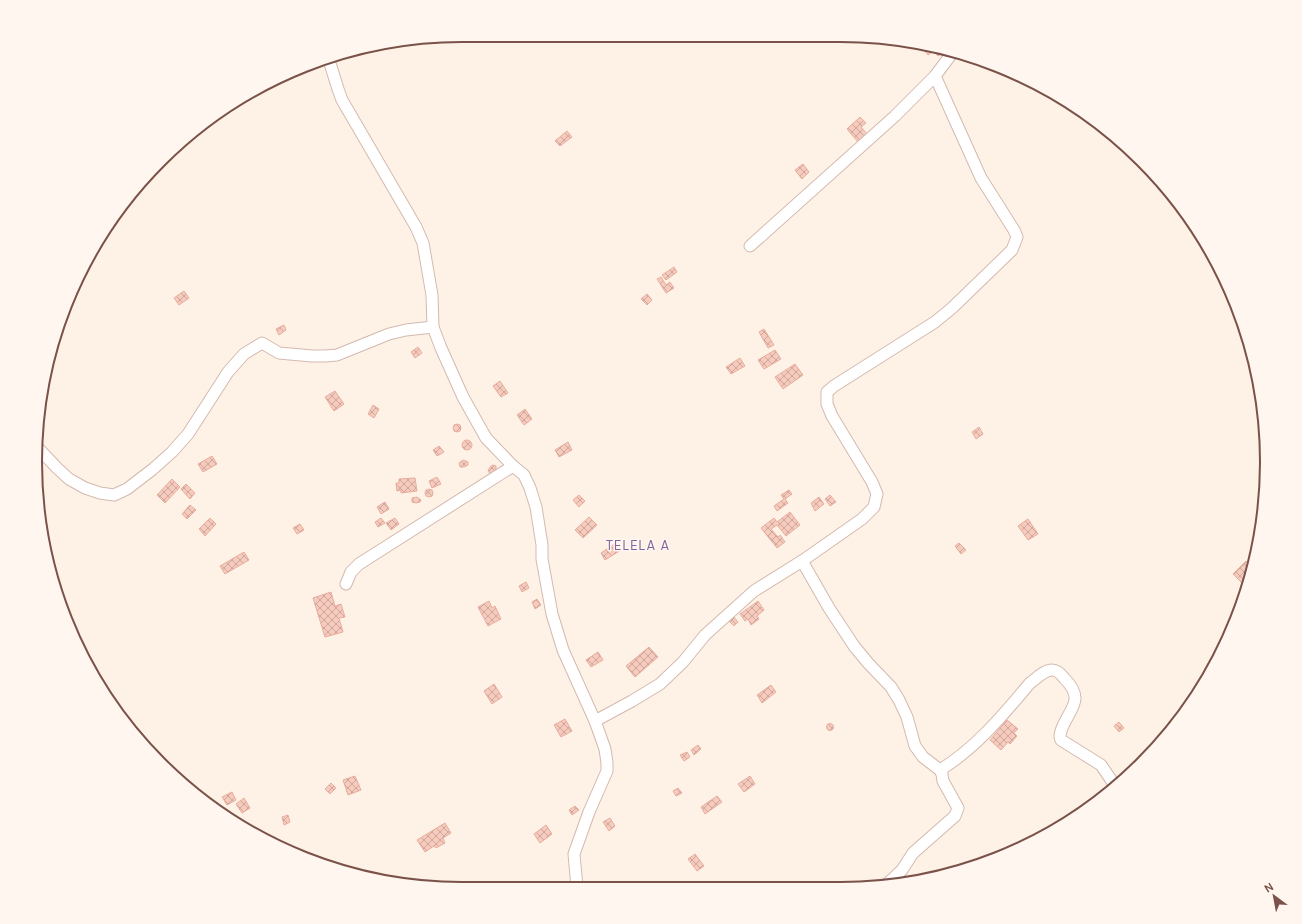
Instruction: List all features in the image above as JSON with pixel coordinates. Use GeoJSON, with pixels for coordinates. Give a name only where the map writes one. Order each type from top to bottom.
{"type":"FeatureCollection","features":[{"type":"Feature","properties":{"kind":"street"},"geometry":{"type":"LineString","coordinates":[[750,246],[866,143],[935,76],[950,56]]}},
{"type":"Feature","properties":{"kind":"street"},"geometry":{"type":"LineString","coordinates":[[330,63],[342,100],[416,227],[422,243],[432,295],[433,327],[463,397],[491,444],[524,475],[533,495],[542,545],[542,559],[552,614],[563,650],[595,721],[605,749],[607,763],[607,771],[589,812],[574,854],[577,882]]}},
{"type":"Feature","properties":{"kind":"street"},"geometry":{"type":"LineString","coordinates":[[595,721],[660,684],[683,662],[705,635],[754,592],[862,519],[874,507],[877,494],[872,482],[832,416],[827,404],[827,392],[934,322],[952,308],[1012,250],[1016,237],[1014,230],[981,178],[935,76]]}},
{"type":"Feature","properties":{"kind":"street"},"geometry":{"type":"LineString","coordinates":[[42,453],[69,479],[85,488],[100,493],[114,495],[128,489],[153,470],[172,452],[188,434],[228,372],[244,354],[262,342],[279,353],[312,356],[337,355],[389,334],[406,330],[433,327]]}},
{"type":"Feature","properties":{"kind":"street"},"geometry":{"type":"LineString","coordinates":[[346,584],[351,572],[359,564],[513,466]]}},
{"type":"Feature","properties":{"kind":"street"},"geometry":{"type":"LineString","coordinates":[[802,561],[829,608],[854,646],[891,687],[907,717],[915,746],[923,757],[940,770],[943,781],[958,808],[955,816],[913,853],[902,870],[893,878]]}},
{"type":"Feature","properties":{"kind":"street"},"geometry":{"type":"LineString","coordinates":[[940,770],[972,746],[1030,683],[1040,675],[1052,670],[1058,672],[1067,680],[1076,698],[1073,708],[1064,723],[1059,738],[1101,765],[1112,782]]}},
{"type":"Feature","properties":{"kind":"building"},"geometry":{"type":"Polygon","coordinates":[[[924,51],[932,52],[928,55],[924,51]]]}},
{"type":"Feature","properties":{"kind":"building"},"geometry":{"type":"Polygon","coordinates":[[[860,117],[866,123],[861,127],[867,134],[858,142],[847,129],[860,117]]]}},
{"type":"Feature","properties":{"kind":"building"},"geometry":{"type":"Polygon","coordinates":[[[567,131],[572,137],[560,146],[555,141],[567,131]]]}},
{"type":"Feature","properties":{"kind":"building"},"geometry":{"type":"Polygon","coordinates":[[[803,164],[809,172],[802,179],[795,170],[803,164]]]}},
{"type":"Feature","properties":{"kind":"building"},"geometry":{"type":"Polygon","coordinates":[[[674,267],[677,272],[666,280],[662,275],[674,267]]]}},
{"type":"Feature","properties":{"kind":"building"},"geometry":{"type":"Polygon","coordinates":[[[661,277],[666,285],[670,282],[674,288],[666,293],[657,279],[661,277]]]}},
{"type":"Feature","properties":{"kind":"building"},"geometry":{"type":"Polygon","coordinates":[[[184,291],[189,298],[179,305],[174,298],[184,291]]]}},
{"type":"Feature","properties":{"kind":"building"},"geometry":{"type":"Polygon","coordinates":[[[647,294],[652,300],[647,305],[641,299],[647,294]]]}},
{"type":"Feature","properties":{"kind":"building"},"geometry":{"type":"Polygon","coordinates":[[[284,325],[286,330],[279,335],[276,329],[284,325]]]}},
{"type":"Feature","properties":{"kind":"building"},"geometry":{"type":"Polygon","coordinates":[[[764,329],[774,345],[768,348],[759,332],[764,329]]]}},
{"type":"Feature","properties":{"kind":"building"},"geometry":{"type":"Polygon","coordinates":[[[418,347],[422,353],[415,358],[411,352],[418,347]]]}},
{"type":"Feature","properties":{"kind":"building"},"geometry":{"type":"Polygon","coordinates":[[[775,350],[781,359],[764,369],[758,360],[775,350]]]}},
{"type":"Feature","properties":{"kind":"building"},"geometry":{"type":"Polygon","coordinates":[[[740,358],[745,366],[731,374],[726,367],[740,358]]]}},
{"type":"Feature","properties":{"kind":"building"},"geometry":{"type":"Polygon","coordinates":[[[795,364],[803,375],[783,389],[775,377],[795,364]]]}},
{"type":"Feature","properties":{"kind":"building"},"geometry":{"type":"Polygon","coordinates":[[[500,381],[508,393],[501,397],[493,386],[500,381]]]}},
{"type":"Feature","properties":{"kind":"building"},"geometry":{"type":"Polygon","coordinates":[[[335,391],[344,404],[334,411],[325,397],[335,391]]]}},
{"type":"Feature","properties":{"kind":"building"},"geometry":{"type":"Polygon","coordinates":[[[373,405],[379,409],[374,418],[368,414],[373,405]]]}},
{"type":"Feature","properties":{"kind":"building"},"geometry":{"type":"Polygon","coordinates":[[[525,409],[532,419],[524,425],[517,415],[525,409]]]}},
{"type":"Feature","properties":{"kind":"building"},"geometry":{"type":"Polygon","coordinates":[[[455,424],[459,424],[461,428],[459,432],[455,432],[453,430],[453,426],[455,424]]]}},
{"type":"Feature","properties":{"kind":"building"},"geometry":{"type":"Polygon","coordinates":[[[979,427],[983,434],[976,439],[972,432],[979,427]]]}},
{"type":"Feature","properties":{"kind":"building"},"geometry":{"type":"Polygon","coordinates":[[[465,440],[469,440],[472,445],[469,450],[465,450],[462,447],[462,443],[465,440]]]}},
{"type":"Feature","properties":{"kind":"building"},"geometry":{"type":"Polygon","coordinates":[[[568,442],[572,450],[559,457],[555,450],[568,442]]]}},
{"type":"Feature","properties":{"kind":"building"},"geometry":{"type":"Polygon","coordinates":[[[439,446],[444,452],[437,456],[433,450],[439,446]]]}},
{"type":"Feature","properties":{"kind":"building"},"geometry":{"type":"Polygon","coordinates":[[[212,456],[217,464],[203,472],[198,464],[212,456]]]}},
{"type":"Feature","properties":{"kind":"building"},"geometry":{"type":"Polygon","coordinates":[[[463,460],[468,462],[468,465],[460,467],[459,463],[463,460]]]}},
{"type":"Feature","properties":{"kind":"building"},"geometry":{"type":"Polygon","coordinates":[[[493,465],[496,466],[496,469],[490,474],[488,470],[493,465]]]}},
{"type":"Feature","properties":{"kind":"building"},"geometry":{"type":"Polygon","coordinates":[[[437,477],[441,484],[432,488],[429,481],[437,477]]]}},
{"type":"Feature","properties":{"kind":"building"},"geometry":{"type":"Polygon","coordinates":[[[415,478],[417,491],[401,493],[401,490],[397,491],[396,483],[399,483],[399,479],[415,478]]]}},
{"type":"Feature","properties":{"kind":"building"},"geometry":{"type":"Polygon","coordinates":[[[172,479],[180,487],[165,503],[157,495],[172,479]]]}},
{"type":"Feature","properties":{"kind":"building"},"geometry":{"type":"Polygon","coordinates":[[[186,484],[195,493],[190,499],[181,489],[186,484]]]}},
{"type":"Feature","properties":{"kind":"building"},"geometry":{"type":"Polygon","coordinates":[[[429,489],[432,490],[432,496],[429,497],[426,496],[425,493],[426,490],[429,489]]]}},
{"type":"Feature","properties":{"kind":"building"},"geometry":{"type":"Polygon","coordinates":[[[789,490],[792,494],[785,499],[788,503],[777,511],[774,506],[784,499],[781,495],[789,490]]]}},
{"type":"Feature","properties":{"kind":"building"},"geometry":{"type":"Polygon","coordinates":[[[579,495],[585,501],[579,507],[573,500],[579,495]]]}},
{"type":"Feature","properties":{"kind":"building"},"geometry":{"type":"Polygon","coordinates":[[[830,495],[836,502],[830,506],[825,499],[830,495]]]}},
{"type":"Feature","properties":{"kind":"building"},"geometry":{"type":"Polygon","coordinates":[[[417,497],[421,500],[420,502],[412,502],[412,498],[417,497]]]}},
{"type":"Feature","properties":{"kind":"building"},"geometry":{"type":"Polygon","coordinates":[[[819,497],[824,504],[815,511],[811,503],[819,497]]]}},
{"type":"Feature","properties":{"kind":"building"},"geometry":{"type":"Polygon","coordinates":[[[385,502],[389,509],[381,514],[377,507],[385,502]]]}},
{"type":"Feature","properties":{"kind":"building"},"geometry":{"type":"Polygon","coordinates":[[[190,505],[196,510],[187,519],[182,514],[190,505]]]}},
{"type":"Feature","properties":{"kind":"building"},"geometry":{"type":"Polygon","coordinates":[[[790,512],[800,525],[786,536],[777,525],[771,529],[778,537],[780,535],[785,542],[777,548],[761,528],[774,518],[777,522],[790,512]]]}},
{"type":"Feature","properties":{"kind":"building"},"geometry":{"type":"Polygon","coordinates":[[[589,517],[597,525],[583,538],[575,530],[589,517]]]}},
{"type":"Feature","properties":{"kind":"building"},"geometry":{"type":"Polygon","coordinates":[[[210,518],[216,524],[205,536],[199,529],[210,518]]]}},
{"type":"Feature","properties":{"kind":"building"},"geometry":{"type":"Polygon","coordinates":[[[381,518],[385,523],[378,527],[375,522],[381,518]]]}},
{"type":"Feature","properties":{"kind":"building"},"geometry":{"type":"Polygon","coordinates":[[[395,518],[399,524],[391,530],[386,523],[395,518]]]}},
{"type":"Feature","properties":{"kind":"building"},"geometry":{"type":"Polygon","coordinates":[[[1028,519],[1038,534],[1028,540],[1018,526],[1028,519]]]}},
{"type":"Feature","properties":{"kind":"building"},"geometry":{"type":"Polygon","coordinates":[[[300,524],[304,530],[297,534],[293,528],[300,524]]]}},
{"type":"Feature","properties":{"kind":"building"},"geometry":{"type":"Polygon","coordinates":[[[616,543],[621,550],[605,560],[601,553],[616,543]]]}},
{"type":"Feature","properties":{"kind":"building"},"geometry":{"type":"Polygon","coordinates":[[[959,543],[966,550],[961,554],[955,546],[959,543]]]}},
{"type":"Feature","properties":{"kind":"building"},"geometry":{"type":"Polygon","coordinates":[[[244,552],[249,560],[225,574],[220,566],[244,552]]]}},
{"type":"Feature","properties":{"kind":"building"},"geometry":{"type":"Polygon","coordinates":[[[1246,561],[1248,563],[1242,583],[1233,574],[1246,561]]]}},
{"type":"Feature","properties":{"kind":"building"},"geometry":{"type":"Polygon","coordinates":[[[526,582],[529,588],[522,592],[519,586],[526,582]]]}},
{"type":"Feature","properties":{"kind":"building"},"geometry":{"type":"Polygon","coordinates":[[[331,592],[335,606],[341,604],[345,617],[339,618],[343,632],[325,637],[313,598],[331,592]]]}},
{"type":"Feature","properties":{"kind":"building"},"geometry":{"type":"Polygon","coordinates":[[[537,599],[541,605],[535,609],[532,602],[537,599]]]}},
{"type":"Feature","properties":{"kind":"building"},"geometry":{"type":"Polygon","coordinates":[[[489,601],[492,608],[495,606],[501,619],[488,626],[478,607],[489,601]]]}},
{"type":"Feature","properties":{"kind":"building"},"geometry":{"type":"Polygon","coordinates":[[[758,601],[764,610],[757,616],[759,619],[751,625],[748,619],[745,621],[740,614],[758,601]]]}},
{"type":"Feature","properties":{"kind":"building"},"geometry":{"type":"Polygon","coordinates":[[[733,616],[738,622],[734,626],[728,620],[733,616]]]}},
{"type":"Feature","properties":{"kind":"building"},"geometry":{"type":"Polygon","coordinates":[[[649,647],[658,657],[635,677],[626,666],[649,647]]]}},
{"type":"Feature","properties":{"kind":"building"},"geometry":{"type":"Polygon","coordinates":[[[598,652],[603,660],[591,667],[586,660],[598,652]]]}},
{"type":"Feature","properties":{"kind":"building"},"geometry":{"type":"Polygon","coordinates":[[[494,684],[502,697],[492,704],[484,691],[494,684]]]}},
{"type":"Feature","properties":{"kind":"building"},"geometry":{"type":"Polygon","coordinates":[[[771,685],[776,692],[762,703],[757,695],[771,685]]]}},
{"type":"Feature","properties":{"kind":"building"},"geometry":{"type":"Polygon","coordinates":[[[565,719],[572,731],[561,737],[554,725],[565,719]]]}},
{"type":"Feature","properties":{"kind":"building"},"geometry":{"type":"Polygon","coordinates":[[[1007,720],[1018,729],[1014,733],[1017,736],[1010,744],[1008,742],[1001,750],[990,740],[1007,720]]]}},
{"type":"Feature","properties":{"kind":"building"},"geometry":{"type":"Polygon","coordinates":[[[1119,722],[1124,728],[1119,732],[1114,726],[1119,722]]]}},
{"type":"Feature","properties":{"kind":"building"},"geometry":{"type":"Polygon","coordinates":[[[830,723],[833,724],[833,730],[830,731],[827,730],[826,727],[827,724],[830,723]]]}},
{"type":"Feature","properties":{"kind":"building"},"geometry":{"type":"Polygon","coordinates":[[[698,745],[701,749],[694,755],[691,750],[698,745]]]}},
{"type":"Feature","properties":{"kind":"building"},"geometry":{"type":"Polygon","coordinates":[[[687,752],[690,757],[684,761],[680,755],[687,752]]]}},
{"type":"Feature","properties":{"kind":"building"},"geometry":{"type":"Polygon","coordinates":[[[355,776],[361,790],[348,795],[343,780],[355,776]]]}},
{"type":"Feature","properties":{"kind":"building"},"geometry":{"type":"Polygon","coordinates":[[[750,776],[755,784],[744,792],[738,784],[750,776]]]}},
{"type":"Feature","properties":{"kind":"building"},"geometry":{"type":"Polygon","coordinates":[[[331,783],[336,788],[330,794],[325,789],[331,783]]]}},
{"type":"Feature","properties":{"kind":"building"},"geometry":{"type":"Polygon","coordinates":[[[678,788],[682,793],[676,796],[673,791],[678,788]]]}},
{"type":"Feature","properties":{"kind":"building"},"geometry":{"type":"Polygon","coordinates":[[[232,792],[236,800],[227,805],[222,797],[232,792]]]}},
{"type":"Feature","properties":{"kind":"building"},"geometry":{"type":"Polygon","coordinates":[[[717,796],[722,802],[705,814],[701,807],[717,796]]]}},
{"type":"Feature","properties":{"kind":"building"},"geometry":{"type":"Polygon","coordinates":[[[244,798],[250,808],[242,813],[236,804],[244,798]]]}},
{"type":"Feature","properties":{"kind":"building"},"geometry":{"type":"Polygon","coordinates":[[[575,806],[579,810],[572,815],[569,810],[575,806]]]}},
{"type":"Feature","properties":{"kind":"building"},"geometry":{"type":"Polygon","coordinates":[[[288,815],[290,822],[284,825],[282,817],[288,815]]]}},
{"type":"Feature","properties":{"kind":"building"},"geometry":{"type":"Polygon","coordinates":[[[610,818],[615,826],[609,831],[603,822],[610,818]]]}},
{"type":"Feature","properties":{"kind":"building"},"geometry":{"type":"Polygon","coordinates":[[[445,823],[451,833],[443,838],[445,843],[436,848],[434,846],[425,852],[417,840],[445,823]]]}},
{"type":"Feature","properties":{"kind":"building"},"geometry":{"type":"Polygon","coordinates":[[[546,825],[552,834],[540,843],[534,834],[546,825]]]}},
{"type":"Feature","properties":{"kind":"building"},"geometry":{"type":"Polygon","coordinates":[[[695,854],[704,866],[697,871],[688,859],[695,854]]]}},
{"type":"Feature","properties":{"kind":"district","name":"TELELA A"},"geometry":{"type":"Point","coordinates":[638,545]}}]}
